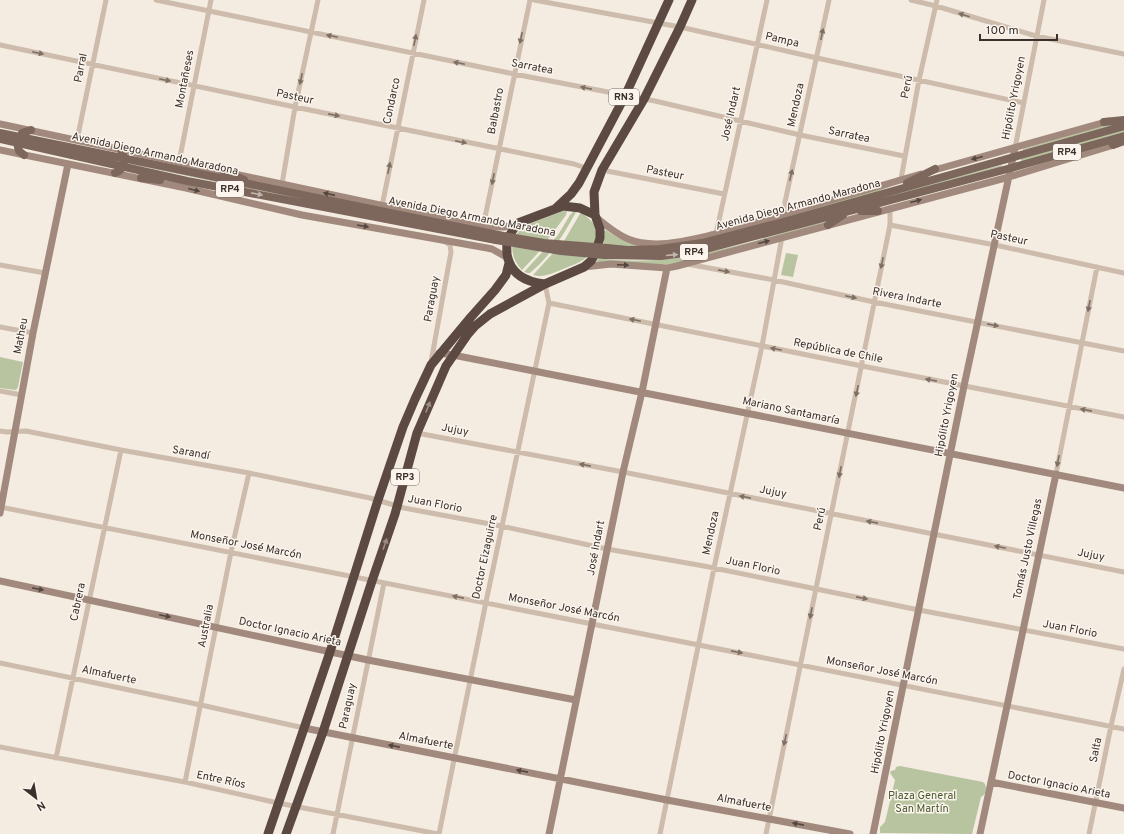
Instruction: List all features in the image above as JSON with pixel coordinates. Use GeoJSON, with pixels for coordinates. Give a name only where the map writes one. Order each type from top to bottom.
{"type":"FeatureCollection","features":[{"type":"Feature","properties":{"kind":"highway","name":"RN3"},"geometry":{"type":"LineString","coordinates":[[555,208],[571,194],[579,183],[625,96],[669,0]]}},
{"type":"Feature","properties":{"kind":"highway","name":"RN3"},"geometry":{"type":"LineString","coordinates":[[545,284],[584,267],[596,254],[599,245],[600,229],[596,217],[594,192],[602,170],[644,99],[692,0]]}},
{"type":"Feature","properties":{"kind":"highway","name":"RN3"},"geometry":{"type":"LineString","coordinates":[[518,223],[563,206],[580,208],[596,217]]}},
{"type":"Feature","properties":{"kind":"highway"},"geometry":{"type":"LineString","coordinates":[[518,223],[510,233],[508,240],[508,261],[518,275],[530,281],[545,284]]}},
{"type":"Feature","properties":{"kind":"highway","name":"RP3"},"geometry":{"type":"LineString","coordinates":[[268,834],[330,652],[378,500],[403,427],[431,365],[495,290],[506,275],[508,261]]}},
{"type":"Feature","properties":{"kind":"highway","name":"RP3"},"geometry":{"type":"LineString","coordinates":[[286,834],[323,732],[397,506],[418,433],[442,375],[453,355],[468,334],[481,321],[501,307],[545,284]]}},
{"type":"Feature","properties":{"kind":"main road"},"geometry":{"type":"LineString","coordinates":[[1104,122],[1124,120]]}},
{"type":"Feature","properties":{"kind":"main road","name":"Avenida Diego Armando Maradona"},"geometry":{"type":"LineString","coordinates":[[606,251],[660,249],[702,243],[1124,126]]}},
{"type":"Feature","properties":{"kind":"main road"},"geometry":{"type":"LineString","coordinates":[[24,155],[20,151],[18,140],[22,133],[31,130]]}},
{"type":"Feature","properties":{"kind":"main road","name":"Avenida Diego Armando Maradona"},"geometry":{"type":"LineString","coordinates":[[0,133],[18,140],[122,167],[187,181],[497,238],[661,256],[699,251],[850,211],[1010,172],[1124,136]]}},
{"type":"Feature","properties":{"kind":"main road","name":"Avenida Diego Armando Maradona"},"geometry":{"type":"LineString","coordinates":[[0,140],[18,140],[124,158],[497,238]]}},
{"type":"Feature","properties":{"kind":"main road"},"geometry":{"type":"LineString","coordinates":[[1113,146],[1124,142]]}},
{"type":"Feature","properties":{"kind":"main road"},"geometry":{"type":"LineString","coordinates":[[115,173],[119,172],[122,167],[124,158],[121,150]]}},
{"type":"Feature","properties":{"kind":"main road"},"geometry":{"type":"LineString","coordinates":[[888,192],[935,169]]}},
{"type":"Feature","properties":{"kind":"main road"},"geometry":{"type":"LineString","coordinates":[[224,171],[265,188]]}},
{"type":"Feature","properties":{"kind":"main road"},"geometry":{"type":"LineString","coordinates":[[141,178],[187,181]]}},
{"type":"Feature","properties":{"kind":"main road"},"geometry":{"type":"LineString","coordinates":[[828,225],[850,211],[878,211]]}},
{"type":"Feature","properties":{"kind":"street","name":"Parral"},"geometry":{"type":"LineString","coordinates":[[77,140],[106,0]]}},
{"type":"Feature","properties":{"kind":"street","name":"Sarratea"},"geometry":{"type":"LineString","coordinates":[[156,0],[514,74],[644,99],[800,135],[904,156]]}},
{"type":"Feature","properties":{"kind":"street","name":"Montañeses"},"geometry":{"type":"LineString","coordinates":[[179,162],[211,0]]}},
{"type":"Feature","properties":{"kind":"street"},"geometry":{"type":"LineString","coordinates":[[282,184],[318,0]]}},
{"type":"Feature","properties":{"kind":"street","name":"Condarco"},"geometry":{"type":"LineString","coordinates":[[382,206],[424,0]]}},
{"type":"Feature","properties":{"kind":"street","name":"Balbastro"},"geometry":{"type":"LineString","coordinates":[[483,227],[530,0]]}},
{"type":"Feature","properties":{"kind":"street","name":"Pampa"},"geometry":{"type":"LineString","coordinates":[[534,0],[680,27],[1024,103]]}},
{"type":"Feature","properties":{"kind":"street","name":"José Indart"},"geometry":{"type":"LineString","coordinates":[[716,234],[767,0]]}},
{"type":"Feature","properties":{"kind":"street","name":"Mendoza"},"geometry":{"type":"LineString","coordinates":[[786,213],[785,202],[829,0]]}},
{"type":"Feature","properties":{"kind":"street"},"geometry":{"type":"LineString","coordinates":[[911,0],[1036,36],[1124,54]]}},
{"type":"Feature","properties":{"kind":"street","name":"Perú"},"geometry":{"type":"LineString","coordinates":[[901,179],[919,80],[937,0]]}},
{"type":"Feature","properties":{"kind":"street","name":"Hipólito Yrigoyen"},"geometry":{"type":"LineString","coordinates":[[873,834],[977,322],[1013,158],[1044,0]]}},
{"type":"Feature","properties":{"kind":"street","name":"Pasteur"},"geometry":{"type":"LineString","coordinates":[[0,45],[498,150],[574,164],[586,168]]}},
{"type":"Feature","properties":{"kind":"street","name":"Avenida Diego Armando Maradona"},"geometry":{"type":"LineString","coordinates":[[596,217],[614,232],[625,238],[638,242],[662,244],[692,239],[716,234],[935,169],[1124,117]]}},
{"type":"Feature","properties":{"kind":"street","name":"Avenida Diego Armando Maradona"},"geometry":{"type":"LineString","coordinates":[[0,124],[483,227],[505,228],[518,223]]}},
{"type":"Feature","properties":{"kind":"street","name":"Avenida Diego Armando Maradona"},"geometry":{"type":"LineString","coordinates":[[584,267],[611,264],[667,268],[686,264],[890,208],[1010,172],[1113,146]]}},
{"type":"Feature","properties":{"kind":"street"},"geometry":{"type":"LineString","coordinates":[[0,150],[141,178],[302,215],[492,249],[508,261]]}},
{"type":"Feature","properties":{"kind":"street","name":"Matheu"},"geometry":{"type":"LineString","coordinates":[[0,509],[33,333],[68,164]]}},
{"type":"Feature","properties":{"kind":"street","name":"Pasteur"},"geometry":{"type":"LineString","coordinates":[[602,170],[724,194]]}},
{"type":"Feature","properties":{"kind":"street","name":"Perú"},"geometry":{"type":"LineString","coordinates":[[766,834],[890,225],[890,208]]}},
{"type":"Feature","properties":{"kind":"street","name":"Pasteur"},"geometry":{"type":"LineString","coordinates":[[890,225],[995,245],[1124,273]]}},
{"type":"Feature","properties":{"kind":"street","name":"Mendoza"},"geometry":{"type":"LineString","coordinates":[[660,834],[714,568],[762,346],[782,237]]}},
{"type":"Feature","properties":{"kind":"street","name":"Paraguay"},"geometry":{"type":"LineString","coordinates":[[431,365],[451,252],[450,245],[443,240]]}},
{"type":"Feature","properties":{"kind":"street","name":"Rivera Indarte"},"geometry":{"type":"LineString","coordinates":[[686,264],[774,280],[874,302],[1124,351]]}},
{"type":"Feature","properties":{"kind":"street"},"geometry":{"type":"LineString","coordinates":[[0,265],[45,273]]}},
{"type":"Feature","properties":{"kind":"street","name":"Tomás Justo Villegas"},"geometry":{"type":"LineString","coordinates":[[980,834],[1006,705],[1056,474],[1097,267]]}},
{"type":"Feature","properties":{"kind":"street","name":"José Indart"},"geometry":{"type":"LineString","coordinates":[[549,834],[623,472],[642,392],[667,268]]}},
{"type":"Feature","properties":{"kind":"street","name":"Doctor Eizaguirre"},"geometry":{"type":"LineString","coordinates":[[439,834],[501,526],[549,303],[545,284]]}},
{"type":"Feature","properties":{"kind":"street","name":"República de Chile"},"geometry":{"type":"LineString","coordinates":[[549,303],[1124,417]]}},
{"type":"Feature","properties":{"kind":"street"},"geometry":{"type":"LineString","coordinates":[[0,327],[33,333]]}},
{"type":"Feature","properties":{"kind":"street","name":"Mariano Santamaría"},"geometry":{"type":"LineString","coordinates":[[439,354],[453,355],[1124,488]]}},
{"type":"Feature","properties":{"kind":"street"},"geometry":{"type":"LineString","coordinates":[[0,391],[22,395]]}},
{"type":"Feature","properties":{"kind":"street","name":"Sarandí"},"geometry":{"type":"LineString","coordinates":[[0,431],[26,431],[249,473],[378,500]]}},
{"type":"Feature","properties":{"kind":"street","name":"Jujuy"},"geometry":{"type":"LineString","coordinates":[[418,433],[623,472],[1124,572]]}},
{"type":"Feature","properties":{"kind":"street","name":"Cabrera"},"geometry":{"type":"LineString","coordinates":[[56,758],[88,600],[121,450]]}},
{"type":"Feature","properties":{"kind":"street","name":"Australia"},"geometry":{"type":"LineString","coordinates":[[185,782],[231,552],[249,473]]}},
{"type":"Feature","properties":{"kind":"street","name":"Juan Florio"},"geometry":{"type":"LineString","coordinates":[[378,500],[397,506],[501,526],[607,549],[714,568],[919,610],[1124,649]]}},
{"type":"Feature","properties":{"kind":"street","name":"Monseñor José Marcón"},"geometry":{"type":"LineString","coordinates":[[0,509],[354,576],[372,581],[486,602],[1124,729]]}},
{"type":"Feature","properties":{"kind":"street","name":"Doctor Ignacio Arieta"},"geometry":{"type":"LineString","coordinates":[[0,581],[348,656],[576,700]]}},
{"type":"Feature","properties":{"kind":"street","name":"Paraguay"},"geometry":{"type":"LineString","coordinates":[[333,834],[384,583]]}},
{"type":"Feature","properties":{"kind":"street","name":"Almafuerte"},"geometry":{"type":"LineString","coordinates":[[0,663],[201,704],[323,732],[667,800],[850,834]]}},
{"type":"Feature","properties":{"kind":"street","name":"Salta"},"geometry":{"type":"LineString","coordinates":[[1089,834],[1124,669]]}},
{"type":"Feature","properties":{"kind":"street","name":"Entre Ríos"},"geometry":{"type":"LineString","coordinates":[[0,747],[185,782],[278,803],[439,834]]}},
{"type":"Feature","properties":{"kind":"street","name":"Doctor Ignacio Arieta"},"geometry":{"type":"LineString","coordinates":[[991,782],[1124,808]]}},
{"type":"Feature","properties":{"kind":"green space"},"geometry":{"type":"Polygon","coordinates":[[[1105,125],[1117,125],[1023,152],[1023,149],[1105,125]]]}},
{"type":"Feature","properties":{"kind":"green space"},"geometry":{"type":"Polygon","coordinates":[[[1124,129],[1124,132],[1022,162],[1021,159],[1124,129]]]}},
{"type":"Feature","properties":{"kind":"green space"},"geometry":{"type":"Polygon","coordinates":[[[130,164],[133,164],[333,205],[332,206],[130,164]]]}},
{"type":"Feature","properties":{"kind":"green space"},"geometry":{"type":"Polygon","coordinates":[[[1002,165],[1001,167],[825,214],[825,212],[1002,165]]]}},
{"type":"Feature","properties":{"kind":"green space"},"geometry":{"type":"Polygon","coordinates":[[[907,180],[874,193],[707,240],[673,246],[652,247],[611,246],[606,259],[644,261],[700,254],[755,241],[835,219],[813,228],[672,264],[596,262],[603,248],[604,232],[606,230],[617,237],[641,245],[654,246],[680,244],[705,239],[907,180]]]}},
{"type":"Feature","properties":{"kind":"green space"},"geometry":{"type":"Polygon","coordinates":[[[563,211],[567,211],[566,215],[537,254],[522,270],[514,259],[512,246],[516,235],[526,225],[563,211]]]}},
{"type":"Feature","properties":{"kind":"green space"},"geometry":{"type":"Polygon","coordinates":[[[574,211],[576,212],[571,221],[550,252],[530,273],[524,272],[558,235],[574,211]]]}},
{"type":"Feature","properties":{"kind":"green space"},"geometry":{"type":"Polygon","coordinates":[[[581,212],[592,221],[596,230],[596,240],[587,257],[552,273],[541,276],[533,275],[564,241],[581,212]]]}},
{"type":"Feature","properties":{"kind":"green space"},"geometry":{"type":"Polygon","coordinates":[[[786,253],[798,255],[793,277],[781,275],[786,253]]]}},
{"type":"Feature","properties":{"kind":"green space"},"geometry":{"type":"Polygon","coordinates":[[[0,357],[23,362],[18,387],[16,390],[0,388],[0,357]]]}},
{"type":"Feature","properties":{"kind":"green space","name":"Plaza General San Martín"},"geometry":{"type":"Polygon","coordinates":[[[900,766],[983,782],[986,786],[986,792],[981,797],[972,834],[880,833],[880,827],[885,822],[895,780],[890,773],[891,771],[895,770],[896,767],[900,766]]]}}]}
